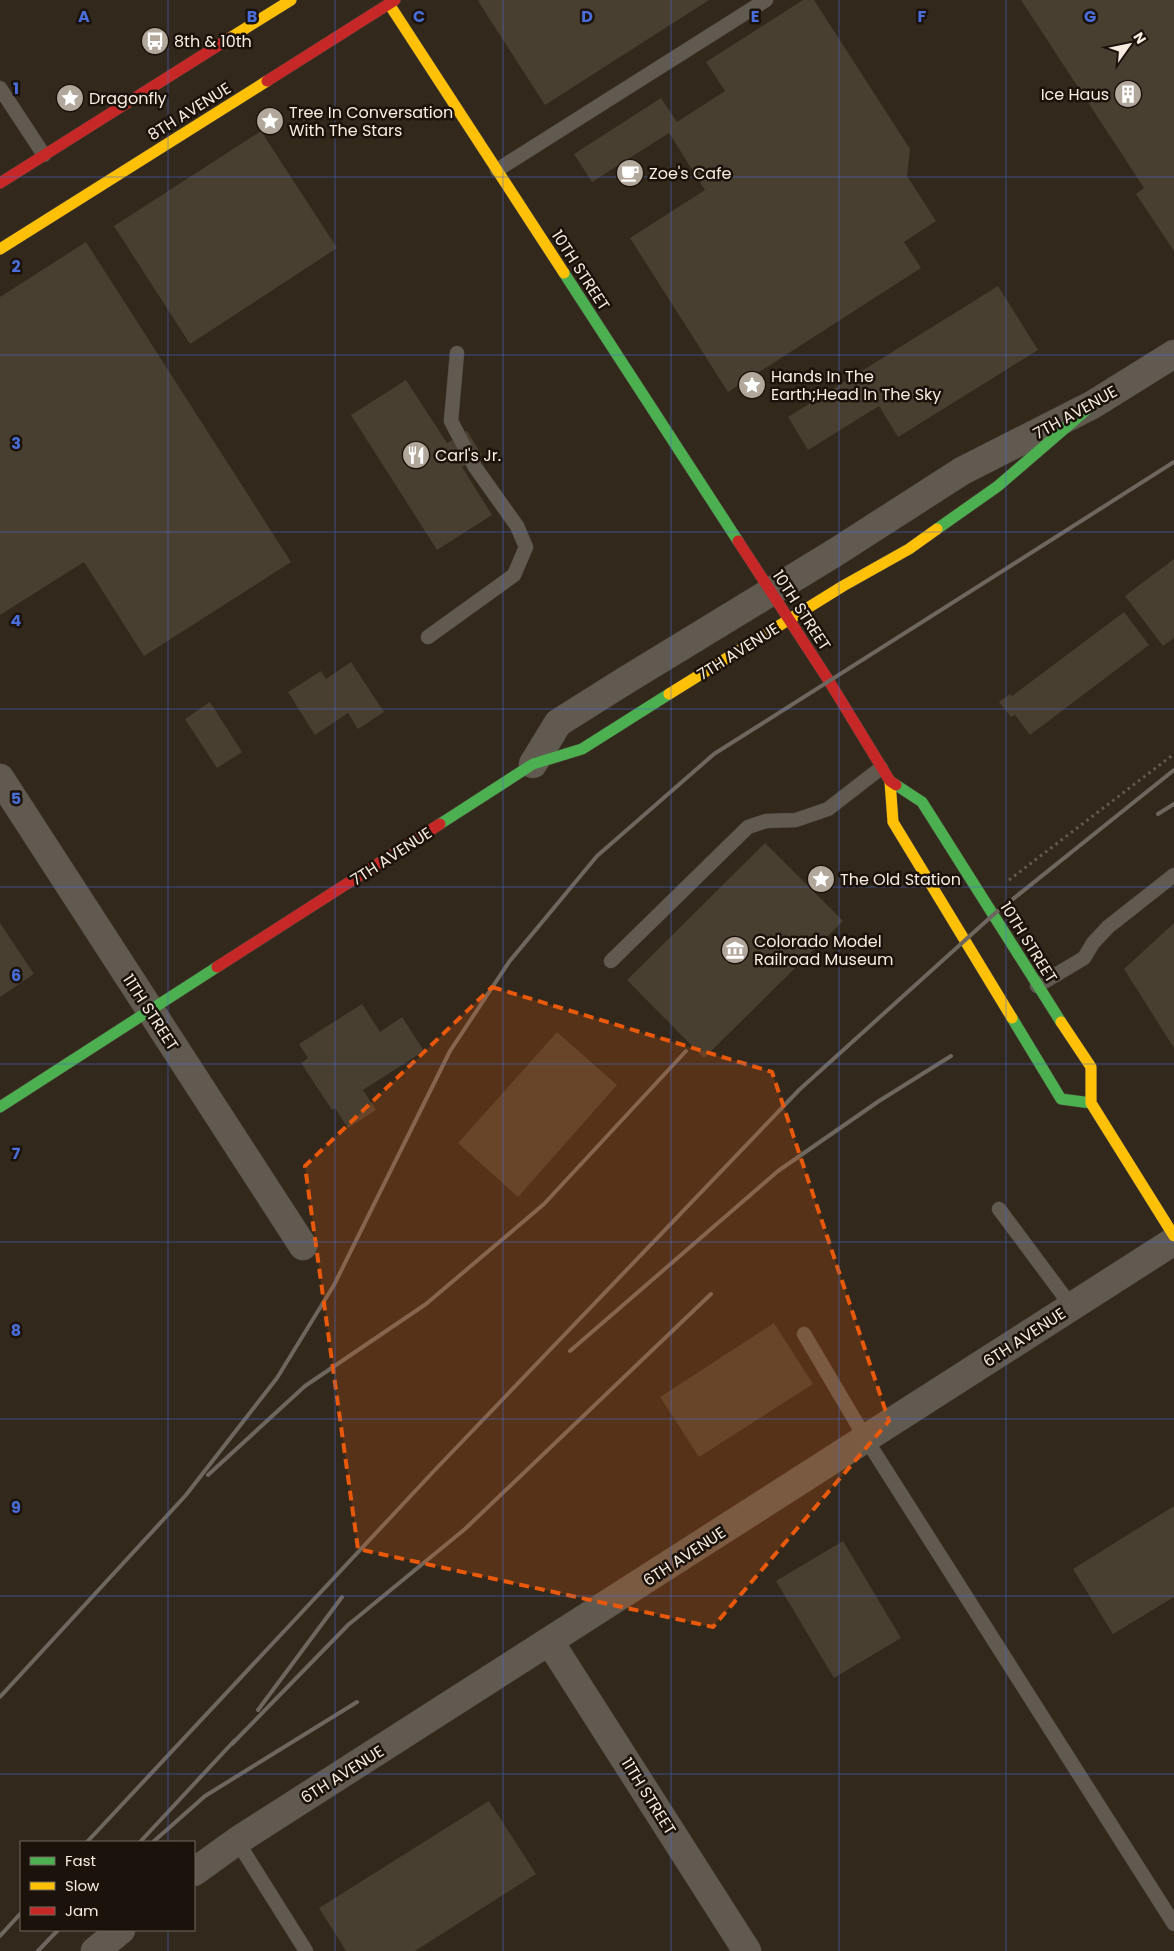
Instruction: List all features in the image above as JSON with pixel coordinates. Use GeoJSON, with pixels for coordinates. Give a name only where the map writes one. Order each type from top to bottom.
{"type":"FeatureCollection","features":[{"type":"Feature","properties":{"kind":"street"},"geometry":{"type":"LineString","coordinates":[[0,184],[291,0]]}},
{"type":"Feature","properties":{"kind":"street","name":"10TH STREET"},"geometry":{"type":"LineString","coordinates":[[390,1],[497,170],[789,620],[890,782],[922,802],[1037,986],[1091,1066],[1090,1104]]}},
{"type":"Feature","properties":{"kind":"street","name":"8TH AVENUE"},"geometry":{"type":"LineString","coordinates":[[0,249],[390,1]]}},
{"type":"Feature","properties":{"kind":"street","name":"7TH AVENUE"},"geometry":{"type":"LineString","coordinates":[[533,764],[558,723],[836,552],[962,471],[1092,405],[1174,354]]}},
{"type":"Feature","properties":{"kind":"street","name":"7TH AVENUE"},"geometry":{"type":"LineString","coordinates":[[0,1107],[533,764],[582,749],[843,586],[908,549],[998,486],[1092,405]]}},
{"type":"Feature","properties":{"kind":"street","name":"11TH STREET"},"geometry":{"type":"LineString","coordinates":[[0,778],[303,1246]]}},
{"type":"Feature","properties":{"kind":"street"},"geometry":{"type":"LineString","coordinates":[[890,782],[893,822],[1061,1099],[1090,1104],[1174,1236]]}},
{"type":"Feature","properties":{"kind":"street","name":"6TH AVENUE"},"geometry":{"type":"LineString","coordinates":[[195,1871],[237,1841],[1174,1241]]}},
{"type":"Feature","properties":{"kind":"street","name":"11TH STREET"},"geometry":{"type":"LineString","coordinates":[[550,1642],[747,1951]]}},
{"type":"Feature","properties":{"kind":"street"},"geometry":{"type":"LineString","coordinates":[[95,1951],[120,1931]]}},
{"type":"Feature","properties":{"kind":"lane"},"geometry":{"type":"LineString","coordinates":[[497,170],[766,0]]}},
{"type":"Feature","properties":{"kind":"lane"},"geometry":{"type":"LineString","coordinates":[[0,88],[44,155]]}},
{"type":"Feature","properties":{"kind":"lane"},"geometry":{"type":"LineString","coordinates":[[428,637],[514,575],[526,547],[518,526],[475,467],[451,421],[457,353]]}},
{"type":"Feature","properties":{"kind":"lane"},"geometry":{"type":"LineString","coordinates":[[611,961],[748,827],[766,821],[796,820],[828,809],[882,768]]}},
{"type":"Feature","properties":{"kind":"lane"},"geometry":{"type":"LineString","coordinates":[[1037,986],[1084,958],[1093,943],[1108,927],[1174,875]]}},
{"type":"Feature","properties":{"kind":"lane"},"geometry":{"type":"LineString","coordinates":[[999,1209],[1072,1307]]}},
{"type":"Feature","properties":{"kind":"lane"},"geometry":{"type":"LineString","coordinates":[[804,1334],[866,1439],[1174,1924]]}},
{"type":"Feature","properties":{"kind":"lane"},"geometry":{"type":"LineString","coordinates":[[237,1841],[306,1951]]}},
{"type":"Feature","properties":{"kind":"path"},"geometry":{"type":"LineString","coordinates":[[1009,880],[1174,754]]}},
{"type":"Feature","properties":{"kind":"highlighted area"},"geometry":{"type":"Polygon","coordinates":[[[492,987],[772,1072],[889,1421],[713,1627],[358,1549],[305,1166],[492,987]]]}},
{"type":"Feature","properties":{"kind":"building"},"geometry":{"type":"Polygon","coordinates":[[[709,0],[545,105],[478,1],[709,0]]]}},
{"type":"Feature","properties":{"kind":"building"},"geometry":{"type":"Polygon","coordinates":[[[803,0],[814,0],[910,149],[907,176],[936,221],[904,242],[921,268],[728,392],[630,238],[705,190],[669,133],[592,182],[574,154],[661,98],[677,122],[725,91],[706,62],[803,0]]]}},
{"type":"Feature","properties":{"kind":"building","name":"Ice Haus"},"geometry":{"type":"Polygon","coordinates":[[[1021,0],[1174,0],[1174,251],[1136,194],[1144,188],[1021,0]]]}},
{"type":"Feature","properties":{"kind":"building"},"geometry":{"type":"Polygon","coordinates":[[[261,131],[337,248],[190,344],[114,226],[261,131]]]}},
{"type":"Feature","properties":{"kind":"building"},"geometry":{"type":"Polygon","coordinates":[[[86,242],[291,562],[144,656],[84,562],[0,615],[0,297],[86,242]]]}},
{"type":"Feature","properties":{"kind":"building"},"geometry":{"type":"Polygon","coordinates":[[[998,286],[1038,350],[898,437],[879,406],[808,450],[788,417],[998,286]]]}},
{"type":"Feature","properties":{"kind":"building","name":"Carl's Jr."},"geometry":{"type":"Polygon","coordinates":[[[406,380],[447,443],[467,431],[482,455],[462,467],[492,515],[437,550],[351,415],[406,380]]]}},
{"type":"Feature","properties":{"kind":"building"},"geometry":{"type":"Polygon","coordinates":[[[1174,559],[1174,638],[1163,646],[1125,596],[1174,559]]]}},
{"type":"Feature","properties":{"kind":"building"},"geometry":{"type":"Polygon","coordinates":[[[1124,612],[1149,645],[1030,735],[1015,715],[1011,717],[999,702],[1010,694],[1012,696],[1124,612]]]}},
{"type":"Feature","properties":{"kind":"building"},"geometry":{"type":"Polygon","coordinates":[[[351,662],[384,712],[358,729],[348,713],[315,735],[288,692],[321,671],[326,679],[351,662]]]}},
{"type":"Feature","properties":{"kind":"building"},"geometry":{"type":"Polygon","coordinates":[[[210,702],[242,752],[217,768],[185,719],[210,702]]]}},
{"type":"Feature","properties":{"kind":"building","name":"Colorado Model Railroad Museum"},"geometry":{"type":"Polygon","coordinates":[[[765,843],[843,921],[704,1058],[627,980],[765,843]]]}},
{"type":"Feature","properties":{"kind":"building"},"geometry":{"type":"Polygon","coordinates":[[[0,923],[34,974],[0,997],[0,923]]]}},
{"type":"Feature","properties":{"kind":"building"},"geometry":{"type":"Polygon","coordinates":[[[1174,923],[1174,1048],[1124,969],[1174,923]]]}},
{"type":"Feature","properties":{"kind":"building"},"geometry":{"type":"Polygon","coordinates":[[[362,1004],[380,1032],[402,1017],[424,1051],[363,1090],[376,1110],[348,1128],[335,1108],[332,1110],[301,1063],[308,1058],[299,1044],[362,1004]]]}},
{"type":"Feature","properties":{"kind":"building"},"geometry":{"type":"Polygon","coordinates":[[[557,1032],[617,1085],[518,1197],[458,1143],[557,1032]]]}},
{"type":"Feature","properties":{"kind":"building"},"geometry":{"type":"Polygon","coordinates":[[[774,1323],[813,1384],[699,1457],[660,1397],[774,1323]]]}},
{"type":"Feature","properties":{"kind":"building"},"geometry":{"type":"Polygon","coordinates":[[[1174,1506],[1174,1597],[1113,1634],[1073,1569],[1174,1506]]]}},
{"type":"Feature","properties":{"kind":"building"},"geometry":{"type":"Polygon","coordinates":[[[843,1541],[901,1638],[834,1678],[776,1581],[843,1541]]]}},
{"type":"Feature","properties":{"kind":"building"},"geometry":{"type":"Polygon","coordinates":[[[489,1801],[536,1874],[415,1951],[346,1951],[319,1908],[489,1801]]]}},
{"type":"Feature","properties":{"kind":"railway"},"geometry":{"type":"LineString","coordinates":[[0,1697],[186,1495],[277,1378],[334,1285],[450,1051],[509,962],[597,856],[714,754],[1174,462]]}},
{"type":"Feature","properties":{"kind":"railway"},"geometry":{"type":"LineString","coordinates":[[88,1841],[433,1472],[799,1090],[993,915],[1174,770]]}},
{"type":"Feature","properties":{"kind":"railway"},"geometry":{"type":"LineString","coordinates":[[1158,814],[1174,804]]}},
{"type":"Feature","properties":{"kind":"railway"},"geometry":{"type":"LineString","coordinates":[[208,1475],[305,1386],[426,1304],[544,1204],[686,1051]]}},
{"type":"Feature","properties":{"kind":"railway"},"geometry":{"type":"LineString","coordinates":[[570,1351],[778,1171],[879,1101],[951,1056]]}},
{"type":"Feature","properties":{"kind":"railway"},"geometry":{"type":"LineString","coordinates":[[232,1744],[348,1625],[465,1529],[711,1294]]}},
{"type":"Feature","properties":{"kind":"railway"},"geometry":{"type":"LineString","coordinates":[[258,1710],[342,1597]]}},
{"type":"Feature","properties":{"kind":"railway"},"geometry":{"type":"LineString","coordinates":[[154,1841],[205,1796],[357,1702]]}},
{"type":"Feature","properties":{"kind":"railway"},"geometry":{"type":"LineString","coordinates":[[141,1841],[235,1740]]}},
{"type":"Feature","properties":{"kind":"railway"},"geometry":{"type":"LineString","coordinates":[[0,1936],[20,1914]]}},
{"type":"Feature","properties":{"kind":"railway"},"geometry":{"type":"LineString","coordinates":[[38,1951],[57,1931]]}},
{"type":"Feature","properties":{"kind":"traffic: fast"},"geometry":{"type":"LineString","coordinates":[[564,273],[738,541]]}},
{"type":"Feature","properties":{"kind":"traffic: fast"},"geometry":{"type":"LineString","coordinates":[[937,529],[998,486],[1092,405]]}},
{"type":"Feature","properties":{"kind":"traffic: fast"},"geometry":{"type":"LineString","coordinates":[[440,824],[533,764],[582,749],[669,694]]}},
{"type":"Feature","properties":{"kind":"traffic: fast"},"geometry":{"type":"LineString","coordinates":[[896,785],[922,802],[1061,1022]]}},
{"type":"Feature","properties":{"kind":"traffic: fast"},"geometry":{"type":"LineString","coordinates":[[0,1107],[217,967]]}},
{"type":"Feature","properties":{"kind":"traffic: fast"},"geometry":{"type":"LineString","coordinates":[[1012,1018],[1061,1099],[1091,1103]]}},
{"type":"Feature","properties":{"kind":"traffic: slow"},"geometry":{"type":"LineString","coordinates":[[230,38],[291,0]]}},
{"type":"Feature","properties":{"kind":"traffic: slow"},"geometry":{"type":"LineString","coordinates":[[389,4],[564,273]]}},
{"type":"Feature","properties":{"kind":"traffic: slow"},"geometry":{"type":"LineString","coordinates":[[0,249],[267,81]]}},
{"type":"Feature","properties":{"kind":"traffic: slow"},"geometry":{"type":"LineString","coordinates":[[669,694],[843,586],[909,549],[937,529]]}},
{"type":"Feature","properties":{"kind":"traffic: slow"},"geometry":{"type":"LineString","coordinates":[[890,781],[893,822],[1012,1018]]}},
{"type":"Feature","properties":{"kind":"traffic: slow"},"geometry":{"type":"LineString","coordinates":[[1061,1022],[1091,1067],[1091,1103],[1174,1236]]}},
{"type":"Feature","properties":{"kind":"traffic: jam"},"geometry":{"type":"LineString","coordinates":[[267,81],[395,0]]}},
{"type":"Feature","properties":{"kind":"traffic: jam"},"geometry":{"type":"LineString","coordinates":[[0,183],[230,38]]}},
{"type":"Feature","properties":{"kind":"traffic: jam"},"geometry":{"type":"LineString","coordinates":[[738,541],[829,681],[890,781],[896,785]]}},
{"type":"Feature","properties":{"kind":"traffic: jam"},"geometry":{"type":"LineString","coordinates":[[217,967],[440,824]]}},
{"type":"Feature","properties":{"kind":"place","name":"8th & 10th"},"geometry":{"type":"Point","coordinates":[155,41]}},
{"type":"Feature","properties":{"kind":"place","name":"Ice Haus"},"geometry":{"type":"Point","coordinates":[1128,94]}},
{"type":"Feature","properties":{"kind":"place","name":"Dragonfly"},"geometry":{"type":"Point","coordinates":[70,98]}},
{"type":"Feature","properties":{"kind":"place","name":"Tree In Conversation With The Stars"},"geometry":{"type":"Point","coordinates":[270,121]}},
{"type":"Feature","properties":{"kind":"place","name":"Zoe's Cafe"},"geometry":{"type":"Point","coordinates":[630,173]}},
{"type":"Feature","properties":{"kind":"place","name":"Hands In The Earth;Head In The Sky"},"geometry":{"type":"Point","coordinates":[752,385]}},
{"type":"Feature","properties":{"kind":"place","name":"Carl's Jr."},"geometry":{"type":"Point","coordinates":[416,455]}},
{"type":"Feature","properties":{"kind":"place","name":"The Old Station"},"geometry":{"type":"Point","coordinates":[821,879]}},
{"type":"Feature","properties":{"kind":"place","name":"Colorado Model Railroad Museum"},"geometry":{"type":"Point","coordinates":[735,950]}}]}
